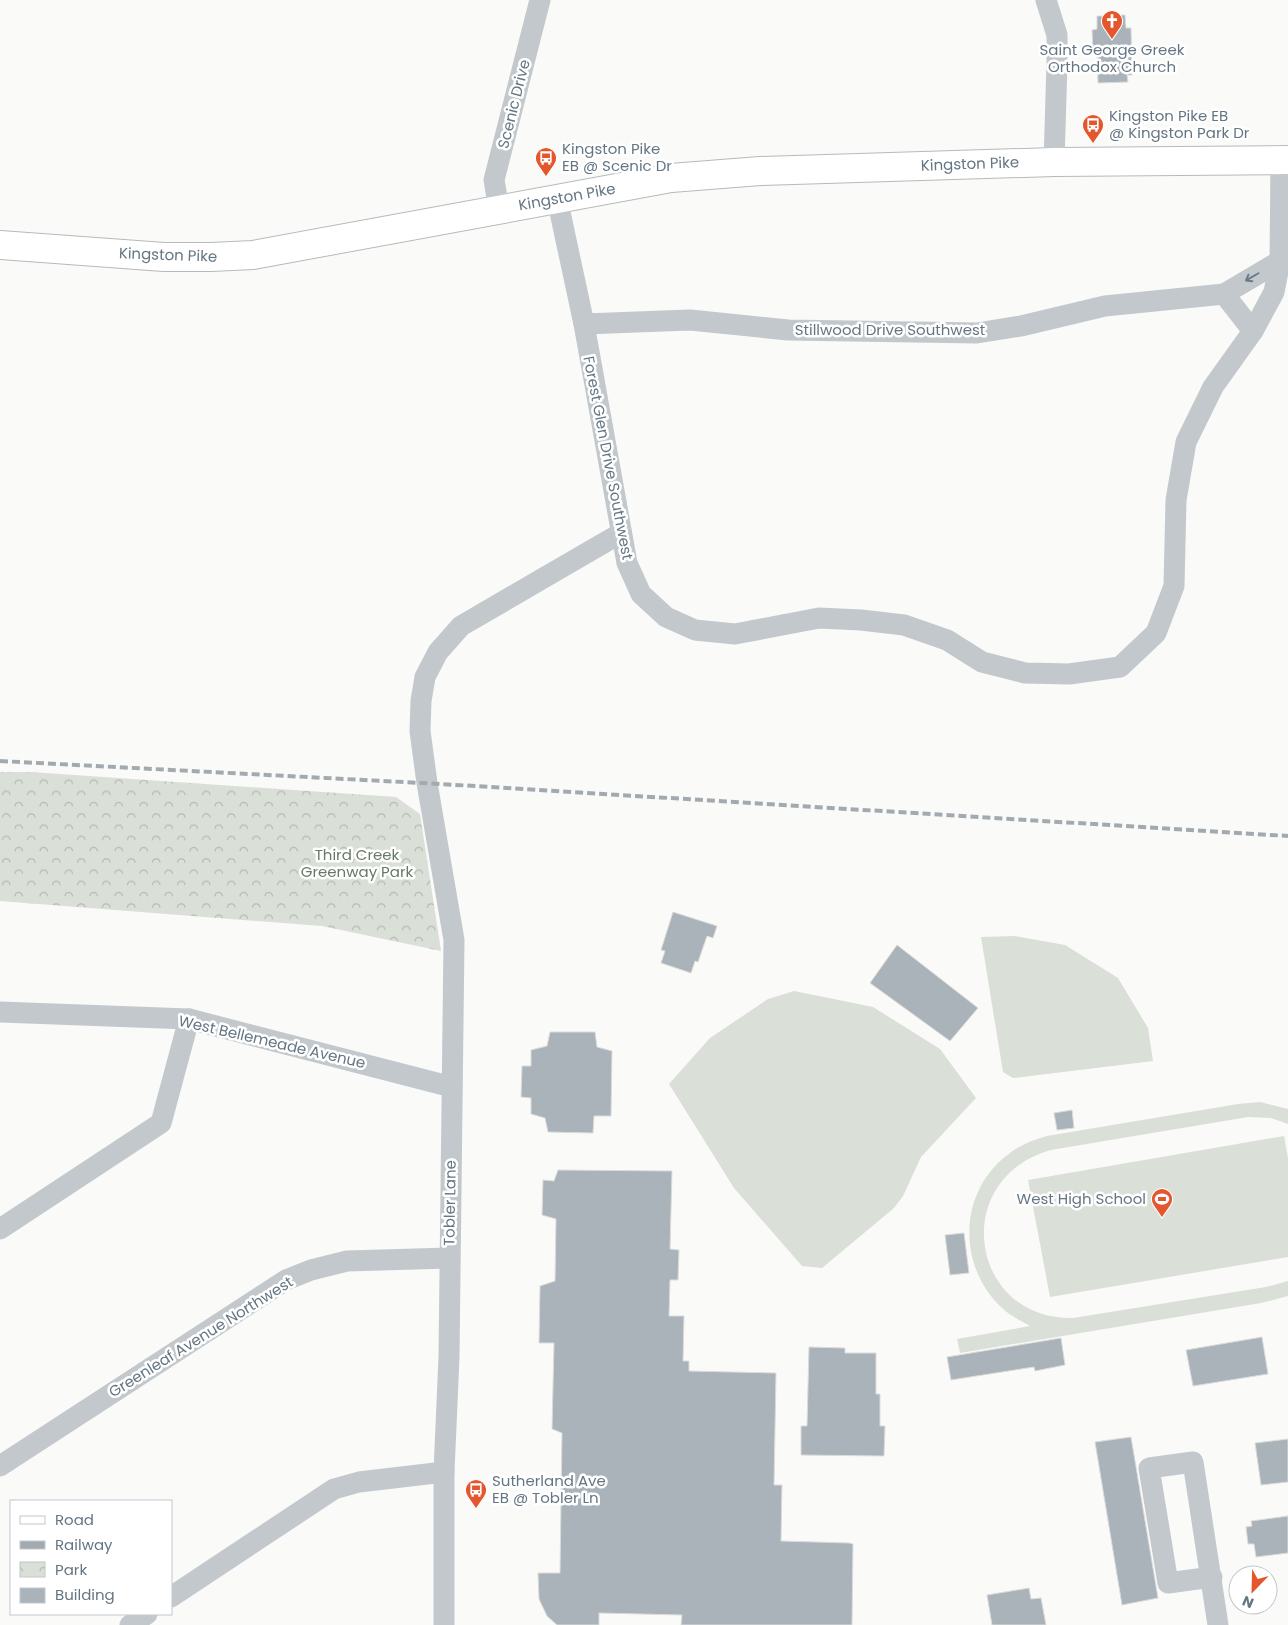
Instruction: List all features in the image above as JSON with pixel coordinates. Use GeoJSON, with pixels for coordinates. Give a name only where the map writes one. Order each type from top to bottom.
{"type":"FeatureCollection","features":[{"type":"Feature","properties":{"kind":"main road","name":"Kingston Pike"},"geometry":{"type":"LineString","coordinates":[[0,245],[164,257],[211,257],[253,254],[671,178],[760,171],[1054,162],[1284,160]]}},
{"type":"Feature","properties":{"kind":"street","name":"Scenic Drive"},"geometry":{"type":"LineString","coordinates":[[499,209],[494,180],[540,0]]}},
{"type":"Feature","properties":{"kind":"street"},"geometry":{"type":"LineString","coordinates":[[1046,0],[1057,35],[1054,162]]}},
{"type":"Feature","properties":{"kind":"street","name":"Forest Glen Drive Southwest"},"geometry":{"type":"LineString","coordinates":[[557,198],[584,324],[627,563],[641,594],[666,617],[695,630],[735,634],[819,618],[904,625],[947,640],[982,662],[1025,673],[1069,674],[1120,666],[1156,633],[1174,586],[1176,500],[1186,442],[1213,387],[1253,331],[1274,292],[1280,261],[1284,160]]}},
{"type":"Feature","properties":{"kind":"street","name":"Stillwood Drive Southwest"},"geometry":{"type":"LineString","coordinates":[[584,324],[690,320],[788,330],[977,333],[1020,326],[1105,306],[1224,294],[1280,261]]}},
{"type":"Feature","properties":{"kind":"street"},"geometry":{"type":"LineString","coordinates":[[1224,294],[1253,331]]}},
{"type":"Feature","properties":{"kind":"street","name":"Tobler Lane"},"geometry":{"type":"LineString","coordinates":[[444,1625],[444,1472],[449,1357],[454,940],[427,783],[420,731],[421,701],[425,677],[438,652],[461,626],[621,533]]}},
{"type":"Feature","properties":{"kind":"street","name":"West Bellemeade Avenue"},"geometry":{"type":"LineString","coordinates":[[0,1012],[189,1019],[452,1087]]}},
{"type":"Feature","properties":{"kind":"street"},"geometry":{"type":"LineString","coordinates":[[0,1229],[161,1123],[189,1019]]}},
{"type":"Feature","properties":{"kind":"street","name":"Greenleaf Avenue Northwest"},"geometry":{"type":"LineString","coordinates":[[0,1466],[286,1280],[311,1270],[347,1261],[449,1258]]}},
{"type":"Feature","properties":{"kind":"street"},"geometry":{"type":"LineString","coordinates":[[1212,1577],[1168,1583],[1149,1468],[1194,1462],[1212,1577],[1218,1625]]}},
{"type":"Feature","properties":{"kind":"street"},"geometry":{"type":"LineString","coordinates":[[172,1597],[334,1489],[359,1482],[444,1472]]}},
{"type":"Feature","properties":{"kind":"street"},"geometry":{"type":"LineString","coordinates":[[130,1625],[145,1615]]}},
{"type":"Feature","properties":{"kind":"green space","name":"Third Creek Greenway Park"},"geometry":{"type":"Polygon","coordinates":[[[0,772],[31,772],[396,797],[420,814],[441,951],[322,926],[0,901],[0,772]]]}},
{"type":"Feature","properties":{"kind":"green space"},"geometry":{"type":"Polygon","coordinates":[[[1015,936],[1065,945],[1118,978],[1148,1028],[1153,1061],[1013,1078],[1003,1072],[981,937],[1015,936]]]}},
{"type":"Feature","properties":{"kind":"green space"},"geometry":{"type":"Polygon","coordinates":[[[794,991],[873,1007],[940,1049],[976,1098],[921,1157],[903,1196],[894,1208],[822,1268],[802,1266],[734,1188],[669,1084],[710,1038],[768,999],[794,991]]]}},
{"type":"Feature","properties":{"kind":"green space"},"geometry":{"type":"Polygon","coordinates":[[[1260,1102],[1288,1109],[1288,1124],[1271,1118],[1248,1117],[1051,1150],[1018,1165],[997,1188],[986,1216],[985,1245],[993,1273],[1011,1297],[1038,1313],[1073,1318],[1266,1287],[1288,1281],[1288,1296],[1261,1303],[960,1353],[957,1339],[1030,1326],[1004,1310],[987,1290],[977,1271],[971,1251],[969,1230],[972,1210],[979,1190],[990,1172],[1006,1156],[1025,1144],[1047,1136],[1260,1102]]]}},
{"type":"Feature","properties":{"kind":"green space","name":"West High School"},"geometry":{"type":"Polygon","coordinates":[[[1284,1136],[1288,1158],[1288,1257],[1050,1297],[1028,1180],[1284,1136]]]}},
{"type":"Feature","properties":{"kind":"building","name":"Saint George Greek Orthodox Church"},"geometry":{"type":"Polygon","coordinates":[[[1116,12],[1119,15],[1125,15],[1126,28],[1131,28],[1132,75],[1127,75],[1128,82],[1098,83],[1097,51],[1093,51],[1092,30],[1097,29],[1097,16],[1116,12]]]}},
{"type":"Feature","properties":{"kind":"building"},"geometry":{"type":"Polygon","coordinates":[[[673,912],[717,926],[713,938],[707,936],[698,962],[695,961],[691,973],[661,963],[665,951],[661,950],[673,912]]]}},
{"type":"Feature","properties":{"kind":"building"},"geometry":{"type":"Polygon","coordinates":[[[897,945],[978,1008],[950,1041],[870,983],[897,945]]]}},
{"type":"Feature","properties":{"kind":"building"},"geometry":{"type":"Polygon","coordinates":[[[550,1032],[595,1032],[597,1047],[612,1051],[611,1116],[594,1116],[593,1133],[548,1132],[545,1118],[531,1114],[531,1098],[521,1097],[522,1066],[531,1066],[531,1050],[547,1046],[550,1032]]]}},
{"type":"Feature","properties":{"kind":"building"},"geometry":{"type":"Polygon","coordinates":[[[1072,1110],[1074,1128],[1057,1130],[1054,1113],[1072,1110]]]}},
{"type":"Feature","properties":{"kind":"building"},"geometry":{"type":"Polygon","coordinates":[[[558,1170],[672,1171],[670,1249],[679,1250],[678,1280],[670,1280],[669,1316],[684,1316],[683,1361],[689,1361],[689,1371],[776,1373],[774,1485],[782,1485],[781,1541],[853,1544],[852,1625],[681,1625],[682,1615],[599,1613],[599,1625],[557,1625],[547,1616],[539,1599],[538,1573],[560,1573],[562,1433],[552,1429],[554,1343],[539,1343],[540,1286],[555,1281],[556,1219],[542,1215],[543,1180],[554,1181],[558,1170]]]}},
{"type":"Feature","properties":{"kind":"building"},"geometry":{"type":"Polygon","coordinates":[[[964,1233],[969,1273],[950,1275],[945,1235],[964,1233]]]}},
{"type":"Feature","properties":{"kind":"building"},"geometry":{"type":"Polygon","coordinates":[[[1262,1337],[1268,1374],[1193,1386],[1186,1350],[1262,1337]]]}},
{"type":"Feature","properties":{"kind":"building"},"geometry":{"type":"Polygon","coordinates":[[[1061,1338],[1065,1365],[1035,1371],[1034,1367],[951,1380],[947,1357],[1061,1338]]]}},
{"type":"Feature","properties":{"kind":"building"},"geometry":{"type":"Polygon","coordinates":[[[809,1347],[845,1348],[845,1353],[876,1353],[876,1394],[880,1394],[880,1426],[885,1426],[884,1456],[801,1455],[801,1426],[807,1426],[809,1347]]]}},
{"type":"Feature","properties":{"kind":"building"},"geometry":{"type":"Polygon","coordinates":[[[1131,1437],[1158,1598],[1122,1605],[1095,1442],[1131,1437]]]}},
{"type":"Feature","properties":{"kind":"building"},"geometry":{"type":"Polygon","coordinates":[[[1288,1439],[1288,1482],[1261,1485],[1255,1443],[1288,1439]]]}},
{"type":"Feature","properties":{"kind":"building"},"geometry":{"type":"Polygon","coordinates":[[[1288,1516],[1288,1553],[1256,1557],[1254,1544],[1248,1544],[1246,1527],[1252,1526],[1251,1521],[1288,1516]]]}},
{"type":"Feature","properties":{"kind":"building"},"geometry":{"type":"Polygon","coordinates":[[[1029,1588],[1031,1599],[1041,1598],[1046,1625],[992,1625],[987,1595],[1029,1588]]]}},
{"type":"Feature","properties":{"kind":"railway"},"geometry":{"type":"LineString","coordinates":[[0,761],[441,784],[1288,836]]}},
{"type":"Feature","properties":{"kind":"place","name":"Saint George Greek Orthodox Church"},"geometry":{"type":"Point","coordinates":[1112,40]}},
{"type":"Feature","properties":{"kind":"place","name":"Kingston Pike EB @ Kingston Park Dr"},"geometry":{"type":"Point","coordinates":[1093,144]}},
{"type":"Feature","properties":{"kind":"place","name":"Kingston Pike EB @ Scenic Dr"},"geometry":{"type":"Point","coordinates":[546,177]}},
{"type":"Feature","properties":{"kind":"place","name":"West High School"},"geometry":{"type":"Point","coordinates":[1162,1218]}},
{"type":"Feature","properties":{"kind":"place","name":"Sutherland Ave EB @ Tobler Ln"},"geometry":{"type":"Point","coordinates":[476,1509]}}]}
